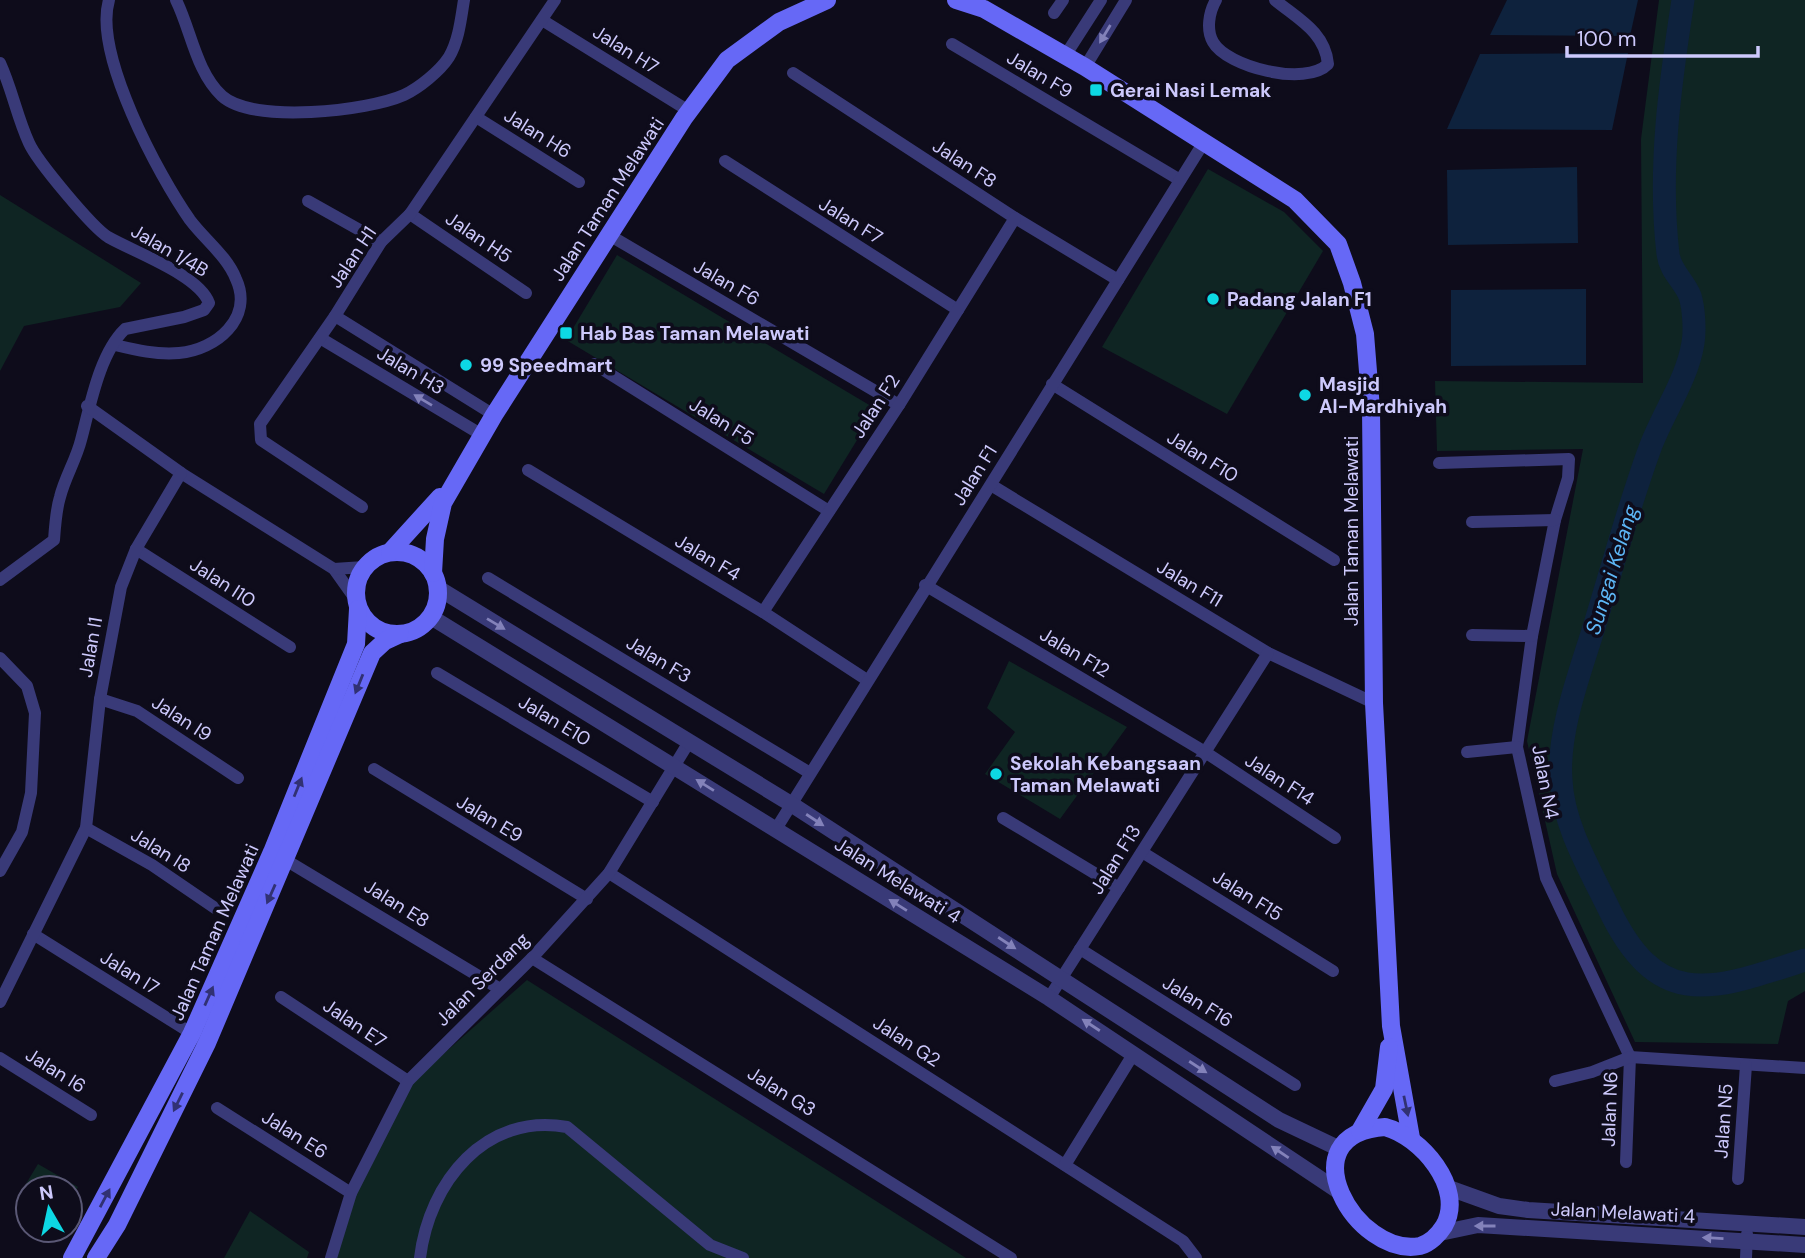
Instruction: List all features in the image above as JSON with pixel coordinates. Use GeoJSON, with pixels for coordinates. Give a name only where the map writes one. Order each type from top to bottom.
{"type":"FeatureCollection","features":[{"type":"Feature","properties":{"kind":"main road","name":"Jalan Taman Melawati"},"geometry":{"type":"LineString","coordinates":[[390,552],[426,516],[465,463],[689,111],[727,60],[779,22],[827,0]]}},
{"type":"Feature","properties":{"kind":"main road","name":"Jalan Taman Melawati"},"geometry":{"type":"LineString","coordinates":[[956,0],[985,9],[1065,55],[1296,200],[1338,244],[1352,283],[1365,334],[1371,409],[1374,702],[1391,1026],[1411,1138]]}},
{"type":"Feature","properties":{"kind":"main road","name":"Jalan Taman Melawati"},"geometry":{"type":"LineString","coordinates":[[436,581],[435,539],[440,513],[465,463]]}},
{"type":"Feature","properties":{"kind":"main road"},"geometry":{"type":"LineString","coordinates":[[390,552],[416,556],[436,581],[437,603],[430,617],[417,629],[400,634],[383,632],[368,623],[357,604],[355,590],[364,567],[376,557],[390,552]]}},
{"type":"Feature","properties":{"kind":"main road","name":"Jalan Taman Melawati"},"geometry":{"type":"LineString","coordinates":[[279,856],[356,644],[357,604]]}},
{"type":"Feature","properties":{"kind":"main road","name":"Jalan Taman Melawati"},"geometry":{"type":"LineString","coordinates":[[96,1258],[117,1225],[279,856],[372,653],[385,641],[400,634]]}},
{"type":"Feature","properties":{"kind":"main road","name":"Jalan Taman Melawati"},"geometry":{"type":"LineString","coordinates":[[1360,1131],[1384,1089],[1391,1026]]}},
{"type":"Feature","properties":{"kind":"main road","name":"Jalan Taman Melawati"},"geometry":{"type":"LineString","coordinates":[[72,1258],[199,1038]]}},
{"type":"Feature","properties":{"kind":"main road"},"geometry":{"type":"LineString","coordinates":[[1385,1127],[1411,1138],[1448,1188],[1447,1220],[1440,1233],[1419,1252],[1392,1247],[1382,1250],[1337,1190],[1334,1173],[1340,1149],[1345,1141],[1360,1131],[1385,1127]]}},
{"type":"Feature","properties":{"kind":"street"},"geometry":{"type":"LineString","coordinates":[[109,0],[106,11],[107,33],[141,140],[173,196],[201,234],[228,263],[241,295],[240,312],[228,332],[206,346],[180,353],[151,353],[115,345]]}},
{"type":"Feature","properties":{"kind":"street"},"geometry":{"type":"LineString","coordinates":[[176,0],[201,63],[222,96],[237,105],[288,113],[321,113],[404,95],[430,76],[449,57],[460,25],[464,0]]}},
{"type":"Feature","properties":{"kind":"street","name":"Jalan H1"},"geometry":{"type":"LineString","coordinates":[[362,506],[261,440],[260,424],[335,316],[381,242],[410,214],[555,0]]}},
{"type":"Feature","properties":{"kind":"street"},"geometry":{"type":"LineString","coordinates":[[1054,13],[1063,0]]}},
{"type":"Feature","properties":{"kind":"street"},"geometry":{"type":"LineString","coordinates":[[1065,55],[1101,0]]}},
{"type":"Feature","properties":{"kind":"street"},"geometry":{"type":"LineString","coordinates":[[1085,67],[1126,0]]}},
{"type":"Feature","properties":{"kind":"street"},"geometry":{"type":"LineString","coordinates":[[1216,0],[1210,9],[1209,33],[1214,45],[1224,53],[1255,67],[1289,77],[1321,71],[1328,64],[1327,50],[1318,34],[1275,0]]}},
{"type":"Feature","properties":{"kind":"street","name":"Jalan H7"},"geometry":{"type":"LineString","coordinates":[[542,20],[689,111]]}},
{"type":"Feature","properties":{"kind":"street","name":"Jalan F9"},"geometry":{"type":"LineString","coordinates":[[952,44],[1180,180]]}},
{"type":"Feature","properties":{"kind":"street","name":"Jalan 1/4B"},"geometry":{"type":"LineString","coordinates":[[0,63],[13,92],[29,145],[84,212],[105,235],[198,285],[209,303],[204,310],[184,317],[125,329],[103,365],[88,406],[81,440],[59,498],[54,540],[0,580]]}},
{"type":"Feature","properties":{"kind":"street","name":"Jalan F8"},"geometry":{"type":"LineString","coordinates":[[793,74],[1015,218],[1118,280]]}},
{"type":"Feature","properties":{"kind":"street","name":"Jalan H6"},"geometry":{"type":"LineString","coordinates":[[475,117],[579,182]]}},
{"type":"Feature","properties":{"kind":"street","name":"Jalan F1"},"geometry":{"type":"LineString","coordinates":[[776,829],[925,585],[991,485],[1204,142]]}},
{"type":"Feature","properties":{"kind":"street","name":"Jalan F7"},"geometry":{"type":"LineString","coordinates":[[724,161],[958,310]]}},
{"type":"Feature","properties":{"kind":"street"},"geometry":{"type":"LineString","coordinates":[[307,201],[381,242]]}},
{"type":"Feature","properties":{"kind":"street","name":"Jalan H5"},"geometry":{"type":"LineString","coordinates":[[410,214],[526,293]]}},
{"type":"Feature","properties":{"kind":"street","name":"Jalan F2"},"geometry":{"type":"LineString","coordinates":[[763,612],[899,405],[1015,218]]}},
{"type":"Feature","properties":{"kind":"street","name":"Jalan F6"},"geometry":{"type":"LineString","coordinates":[[609,235],[899,405]]}},
{"type":"Feature","properties":{"kind":"street","name":"Jalan H3"},"geometry":{"type":"LineString","coordinates":[[335,316],[494,415]]}},
{"type":"Feature","properties":{"kind":"street","name":"Jalan H3"},"geometry":{"type":"LineString","coordinates":[[320,338],[482,436]]}},
{"type":"Feature","properties":{"kind":"street","name":"Jalan F5"},"geometry":{"type":"LineString","coordinates":[[594,364],[830,510]]}},
{"type":"Feature","properties":{"kind":"street","name":"Jalan F10"},"geometry":{"type":"LineString","coordinates":[[1052,384],[1334,560]]}},
{"type":"Feature","properties":{"kind":"street"},"geometry":{"type":"LineString","coordinates":[[88,406],[181,473],[334,569],[357,604]]}},
{"type":"Feature","properties":{"kind":"street","name":"Jalan N4"},"geometry":{"type":"LineString","coordinates":[[1439,463],[1569,459],[1568,478],[1555,520],[1532,636],[1517,747],[1546,878],[1630,1057]]}},
{"type":"Feature","properties":{"kind":"street","name":"Jalan F4"},"geometry":{"type":"LineString","coordinates":[[528,470],[763,612],[867,680]]}},
{"type":"Feature","properties":{"kind":"street","name":"Jalan I1"},"geometry":{"type":"LineString","coordinates":[[0,1002],[86,828],[100,699],[121,587],[136,549],[181,473]]}},
{"type":"Feature","properties":{"kind":"street","name":"Jalan F11"},"geometry":{"type":"LineString","coordinates":[[991,485],[1268,653],[1374,702]]}},
{"type":"Feature","properties":{"kind":"street"},"geometry":{"type":"LineString","coordinates":[[1472,522],[1555,520]]}},
{"type":"Feature","properties":{"kind":"street","name":"Jalan I10"},"geometry":{"type":"LineString","coordinates":[[136,549],[290,647]]}},
{"type":"Feature","properties":{"kind":"street"},"geometry":{"type":"LineString","coordinates":[[334,569],[364,567]]}},
{"type":"Feature","properties":{"kind":"street","name":"Jalan F3"},"geometry":{"type":"LineString","coordinates":[[488,578],[810,773]]}},
{"type":"Feature","properties":{"kind":"street","name":"Jalan Melawati 4"},"geometry":{"type":"LineString","coordinates":[[436,581],[791,804],[1279,1120],[1340,1149]]}},
{"type":"Feature","properties":{"kind":"street","name":"Jalan F12"},"geometry":{"type":"LineString","coordinates":[[925,585],[1205,752]]}},
{"type":"Feature","properties":{"kind":"street","name":"Jalan Melawati 4"},"geometry":{"type":"LineString","coordinates":[[430,617],[1049,998],[1337,1190]]}},
{"type":"Feature","properties":{"kind":"street"},"geometry":{"type":"LineString","coordinates":[[1472,635],[1532,636]]}},
{"type":"Feature","properties":{"kind":"street","name":"Jalan F13"},"geometry":{"type":"LineString","coordinates":[[1049,998],[1268,653]]}},
{"type":"Feature","properties":{"kind":"street"},"geometry":{"type":"LineString","coordinates":[[0,658],[27,686],[35,713],[28,806],[22,832],[0,871]]}},
{"type":"Feature","properties":{"kind":"street","name":"Jalan E10"},"geometry":{"type":"LineString","coordinates":[[437,673],[653,802]]}},
{"type":"Feature","properties":{"kind":"street","name":"Jalan I9"},"geometry":{"type":"LineString","coordinates":[[100,699],[137,711],[237,778]]}},
{"type":"Feature","properties":{"kind":"street","name":"Jalan Serdang"},"geometry":{"type":"LineString","coordinates":[[331,1258],[351,1193],[408,1081],[532,958],[609,873],[689,742]]}},
{"type":"Feature","properties":{"kind":"street"},"geometry":{"type":"LineString","coordinates":[[1467,752],[1517,747]]}},
{"type":"Feature","properties":{"kind":"street","name":"Jalan F14"},"geometry":{"type":"LineString","coordinates":[[1205,752],[1335,838]]}},
{"type":"Feature","properties":{"kind":"street","name":"Jalan E9"},"geometry":{"type":"LineString","coordinates":[[374,769],[587,899]]}},
{"type":"Feature","properties":{"kind":"street"},"geometry":{"type":"LineString","coordinates":[[1003,818],[1119,888]]}},
{"type":"Feature","properties":{"kind":"street","name":"Jalan I8"},"geometry":{"type":"LineString","coordinates":[[86,828],[152,865],[215,908]]}},
{"type":"Feature","properties":{"kind":"street","name":"Jalan F15"},"geometry":{"type":"LineString","coordinates":[[1142,852],[1333,971]]}},
{"type":"Feature","properties":{"kind":"street","name":"Jalan E8"},"geometry":{"type":"LineString","coordinates":[[279,856],[500,989]]}},
{"type":"Feature","properties":{"kind":"street","name":"Jalan G2"},"geometry":{"type":"LineString","coordinates":[[609,873],[1183,1241],[1196,1258]]}},
{"type":"Feature","properties":{"kind":"street","name":"Jalan I7"},"geometry":{"type":"LineString","coordinates":[[33,934],[199,1038]]}},
{"type":"Feature","properties":{"kind":"street","name":"Jalan F16"},"geometry":{"type":"LineString","coordinates":[[1080,949],[1296,1085]]}},
{"type":"Feature","properties":{"kind":"street","name":"Jalan G3"},"geometry":{"type":"LineString","coordinates":[[532,958],[1011,1258]]}},
{"type":"Feature","properties":{"kind":"street","name":"Jalan E7"},"geometry":{"type":"LineString","coordinates":[[281,997],[408,1081]]}},
{"type":"Feature","properties":{"kind":"street"},"geometry":{"type":"LineString","coordinates":[[1065,1165],[1134,1053]]}},
{"type":"Feature","properties":{"kind":"street"},"geometry":{"type":"LineString","coordinates":[[1555,1082],[1630,1057],[1805,1068]]}},
{"type":"Feature","properties":{"kind":"street","name":"Jalan N6"},"geometry":{"type":"LineString","coordinates":[[1626,1163],[1630,1057]]}},
{"type":"Feature","properties":{"kind":"street","name":"Jalan I6"},"geometry":{"type":"LineString","coordinates":[[0,1058],[91,1115]]}},
{"type":"Feature","properties":{"kind":"street","name":"Jalan N5"},"geometry":{"type":"LineString","coordinates":[[1738,1179],[1746,1065]]}},
{"type":"Feature","properties":{"kind":"street","name":"Jalan E6"},"geometry":{"type":"LineString","coordinates":[[217,1108],[351,1193]]}},
{"type":"Feature","properties":{"kind":"street"},"geometry":{"type":"LineString","coordinates":[[420,1258],[431,1213],[449,1180],[467,1156],[494,1135],[545,1122],[567,1126],[710,1245],[743,1258]]}},
{"type":"Feature","properties":{"kind":"street","name":"Jalan Melawati 4"},"geometry":{"type":"LineString","coordinates":[[1448,1188],[1499,1206],[1747,1231],[1805,1245]]}},
{"type":"Feature","properties":{"kind":"street","name":"Jalan Melawati 4"},"geometry":{"type":"LineString","coordinates":[[1440,1233],[1478,1225],[1747,1231],[1805,1227]]}},
{"type":"Feature","properties":{"kind":"street"},"geometry":{"type":"LineString","coordinates":[[1746,1258],[1747,1231]]}},
{"type":"Feature","properties":{"kind":"green space"},"geometry":{"type":"Polygon","coordinates":[[[1659,0],[1805,0],[1805,991],[1788,1001],[1778,1044],[1635,1042],[1557,874],[1527,741],[1583,449],[1437,451],[1435,381],[1643,383],[1641,139],[1659,0]]]}},
{"type":"Feature","properties":{"kind":"green space","name":"Padang Jalan F1"},"geometry":{"type":"Polygon","coordinates":[[[1208,169],[1284,212],[1323,251],[1227,414],[1102,347],[1208,169]]]}},
{"type":"Feature","properties":{"kind":"green space"},"geometry":{"type":"Polygon","coordinates":[[[0,195],[141,283],[120,307],[24,326],[0,371],[0,195]]]}},
{"type":"Feature","properties":{"kind":"green space"},"geometry":{"type":"Polygon","coordinates":[[[617,255],[876,409],[824,494],[566,340],[617,255]]]}},
{"type":"Feature","properties":{"kind":"green space"},"geometry":{"type":"Polygon","coordinates":[[[1009,661],[1127,727],[1060,819],[985,774],[1015,732],[987,708],[1009,661]]]}},
{"type":"Feature","properties":{"kind":"green space"},"geometry":{"type":"Polygon","coordinates":[[[527,980],[966,1258],[331,1258],[354,1189],[405,1088],[527,980]]]}},
{"type":"Feature","properties":{"kind":"green space"},"geometry":{"type":"Polygon","coordinates":[[[38,1164],[55,1174],[32,1174],[38,1164]]]}},
{"type":"Feature","properties":{"kind":"green space"},"geometry":{"type":"Polygon","coordinates":[[[250,1211],[309,1252],[307,1258],[224,1258],[250,1211]]]}},
{"type":"Feature","properties":{"kind":"water"},"geometry":{"type":"Polygon","coordinates":[[[1507,0],[1638,0],[1630,36],[1490,35],[1507,0]]]}},
{"type":"Feature","properties":{"kind":"water"},"geometry":{"type":"Polygon","coordinates":[[[1628,53],[1612,130],[1447,129],[1480,54],[1628,53]]]}},
{"type":"Feature","properties":{"kind":"water"},"geometry":{"type":"Polygon","coordinates":[[[1577,167],[1578,243],[1448,245],[1447,170],[1577,167]]]}},
{"type":"Feature","properties":{"kind":"water"},"geometry":{"type":"Polygon","coordinates":[[[1586,289],[1586,365],[1451,366],[1451,290],[1586,289]]]}},
{"type":"Feature","properties":{"kind":"waterway","name":"Sungai Kelang"},"geometry":{"type":"LineString","coordinates":[[1683,0],[1670,95],[1664,190],[1668,254],[1671,266],[1690,296],[1694,320],[1693,343],[1686,370],[1655,435],[1642,470],[1577,681],[1563,741],[1563,796],[1572,829],[1593,877],[1627,941],[1647,964],[1668,978],[1690,984],[1715,984],[1742,979],[1805,960]]}},
{"type":"Feature","properties":{"kind":"place","name":"Gerai Nasi Lemak"},"geometry":{"type":"Point","coordinates":[1096,90]}},
{"type":"Feature","properties":{"kind":"place","name":"Padang Jalan F1"},"geometry":{"type":"Point","coordinates":[1213,299]}},
{"type":"Feature","properties":{"kind":"place","name":"Hab Bas Taman Melawati"},"geometry":{"type":"Point","coordinates":[566,333]}},
{"type":"Feature","properties":{"kind":"place","name":"99 Speedmart"},"geometry":{"type":"Point","coordinates":[466,365]}},
{"type":"Feature","properties":{"kind":"place","name":"Masjid Al-Mardhiyah"},"geometry":{"type":"Point","coordinates":[1305,395]}},
{"type":"Feature","properties":{"kind":"place","name":"Sekolah Kebangsaan Taman Melawati"},"geometry":{"type":"Point","coordinates":[996,774]}}]}
